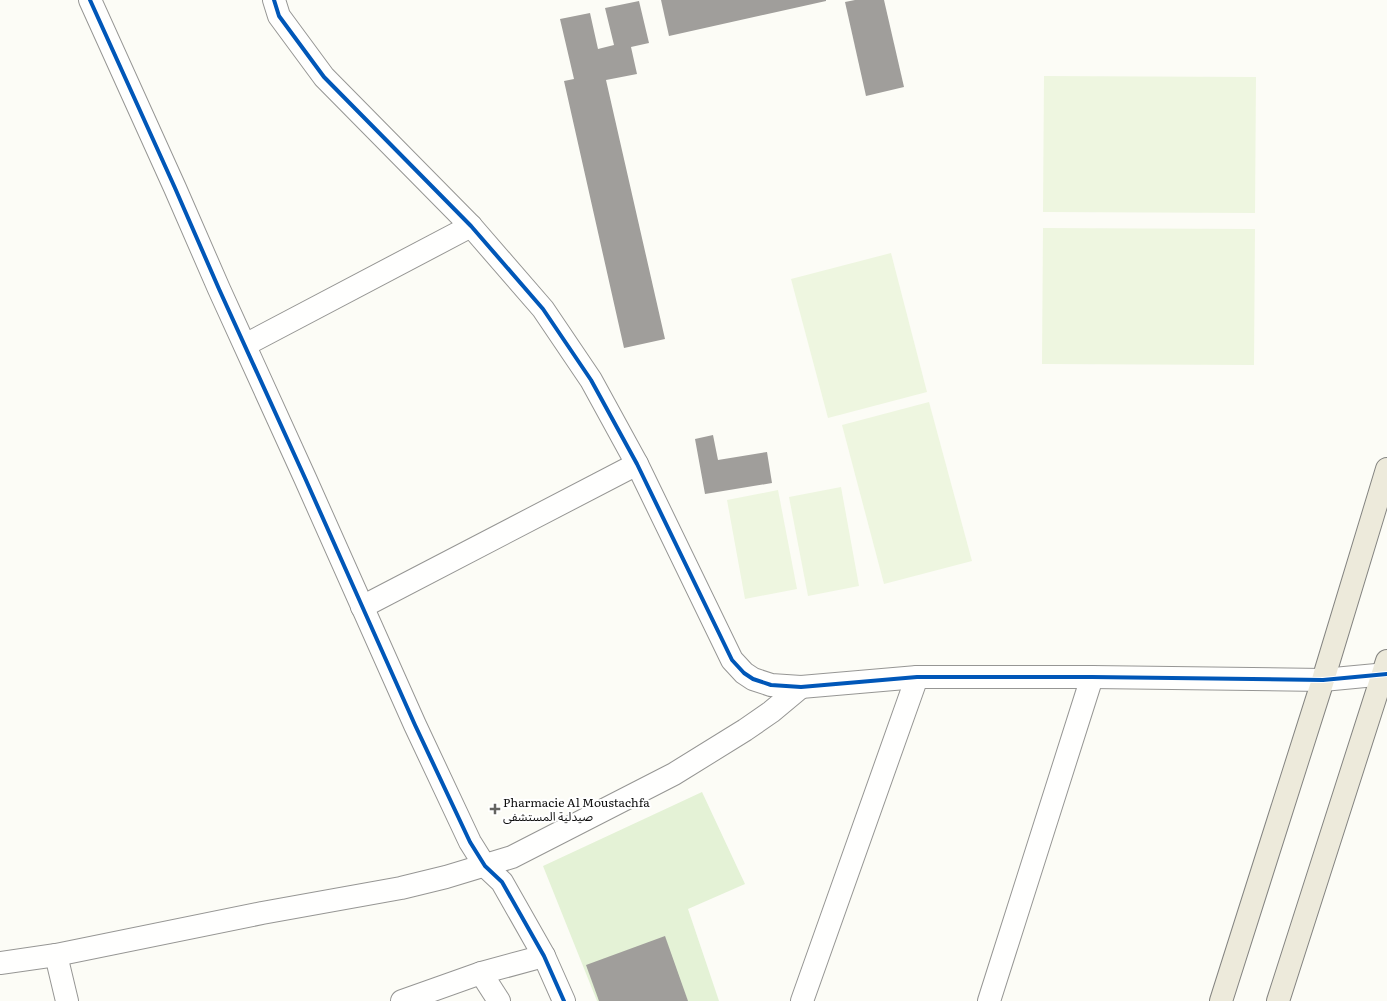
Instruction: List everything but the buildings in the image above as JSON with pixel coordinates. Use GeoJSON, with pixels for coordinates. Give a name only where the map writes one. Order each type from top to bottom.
{"type":"FeatureCollection","features":[{"type":"Feature","properties":{"kind":"main road"},"geometry":{"type":"LineString","coordinates":[[1221,1001],[1323,680],[1387,469]]}},
{"type":"Feature","properties":{"kind":"main road"},"geometry":{"type":"LineString","coordinates":[[1278,1001],[1386,670]]}},
{"type":"Feature","properties":{"kind":"street"},"geometry":{"type":"LineString","coordinates":[[90,0],[362,606],[470,842],[485,866],[502,882],[544,956],[564,1001]]}},
{"type":"Feature","properties":{"kind":"street"},"geometry":{"type":"LineString","coordinates":[[274,0],[279,16],[324,77],[471,226],[543,309],[592,380],[637,464],[732,660],[744,673],[753,679],[771,685],[801,687],[917,677],[1092,677],[1323,680],[1386,670]]}},
{"type":"Feature","properties":{"kind":"street"},"geometry":{"type":"LineString","coordinates":[[245,345],[471,226]]}},
{"type":"Feature","properties":{"kind":"street"},"geometry":{"type":"LineString","coordinates":[[362,606],[637,464]]}},
{"type":"Feature","properties":{"kind":"street"},"geometry":{"type":"LineString","coordinates":[[802,1001],[917,677]]}},
{"type":"Feature","properties":{"kind":"street"},"geometry":{"type":"LineString","coordinates":[[989,1001],[1092,677]]}},
{"type":"Feature","properties":{"kind":"street"},"geometry":{"type":"LineString","coordinates":[[0,963],[56,954],[401,888],[446,877],[512,857],[674,774],[746,730],[771,712],[801,687]]}},
{"type":"Feature","properties":{"kind":"street"},"geometry":{"type":"LineString","coordinates":[[56,954],[67,1001]]}},
{"type":"Feature","properties":{"kind":"street"},"geometry":{"type":"LineString","coordinates":[[402,1001],[481,973],[544,956]]}},
{"type":"Feature","properties":{"kind":"street"},"geometry":{"type":"LineString","coordinates":[[481,973],[499,1001]]}},
{"type":"Feature","properties":{"kind":"green space"},"geometry":{"type":"Polygon","coordinates":[[[1044,76],[1256,77],[1255,213],[1043,212],[1044,76]]]}},
{"type":"Feature","properties":{"kind":"green space"},"geometry":{"type":"Polygon","coordinates":[[[1043,228],[1255,229],[1254,365],[1042,364],[1043,228]]]}},
{"type":"Feature","properties":{"kind":"green space"},"geometry":{"type":"Polygon","coordinates":[[[891,253],[927,392],[828,418],[791,279],[891,253]]]}},
{"type":"Feature","properties":{"kind":"green space"},"geometry":{"type":"Polygon","coordinates":[[[929,402],[972,561],[884,584],[842,425],[929,402]]]}},
{"type":"Feature","properties":{"kind":"green space"},"geometry":{"type":"Polygon","coordinates":[[[841,487],[859,586],[808,596],[789,497],[841,487]]]}},
{"type":"Feature","properties":{"kind":"green space"},"geometry":{"type":"Polygon","coordinates":[[[778,490],[797,589],[745,599],[727,500],[778,490]]]}},
{"type":"Feature","properties":{"kind":"green space"},"geometry":{"type":"Polygon","coordinates":[[[702,792],[745,884],[688,909],[719,1001],[597,1001],[543,866],[702,792]]]}},
{"type":"Feature","properties":{"kind":"cycle path"},"geometry":{"type":"LineString","coordinates":[[90,0],[415,725],[470,842],[485,866],[502,882],[544,956],[564,1001]]}},
{"type":"Feature","properties":{"kind":"cycle path"},"geometry":{"type":"LineString","coordinates":[[274,0],[279,16],[324,77],[471,226],[543,309],[591,380],[637,464],[732,660],[744,673],[753,679],[771,685],[801,687],[917,677],[1092,677],[1323,680],[1387,674]]}},
{"type":"Feature","properties":{"kind":"place","name":"Pharmacie Al Moustachfa صيدلية المستشفى"},"geometry":{"type":"Point","coordinates":[495,809]}}]}
